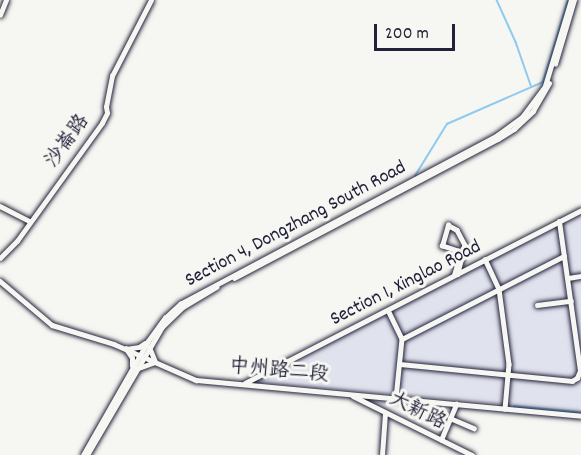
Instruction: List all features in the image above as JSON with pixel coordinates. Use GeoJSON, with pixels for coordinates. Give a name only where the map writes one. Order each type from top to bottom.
{"type":"FeatureCollection","features":[{"type":"Feature","properties":{"kind":"street"},"geometry":{"type":"LineString","coordinates":[[0,15],[6,0]]}},
{"type":"Feature","properties":{"kind":"street","name":"沙崙路"},"geometry":{"type":"LineString","coordinates":[[0,258],[17,241],[102,123],[107,113],[112,76],[151,0]]}},
{"type":"Feature","properties":{"kind":"street","name":"Section 4, Dongzhang South Road"},"geometry":{"type":"LineString","coordinates":[[85,455],[133,369],[165,318],[190,297],[512,125],[529,110],[541,94],[572,0]]}},
{"type":"Feature","properties":{"kind":"street","name":"Section 4, Dongzhang South Road"},"geometry":{"type":"LineString","coordinates":[[149,343],[167,321],[192,301],[514,129],[533,111],[547,89],[572,0]]}},
{"type":"Feature","properties":{"kind":"street"},"geometry":{"type":"LineString","coordinates":[[0,206],[30,221]]}},
{"type":"Feature","properties":{"kind":"street","name":"Section 1, Xinglao Road"},"geometry":{"type":"LineString","coordinates":[[245,383],[581,210]]}},
{"type":"Feature","properties":{"kind":"street"},"geometry":{"type":"LineString","coordinates":[[400,364],[572,381],[577,378],[580,371],[559,222]]}},
{"type":"Feature","properties":{"kind":"street"},"geometry":{"type":"LineString","coordinates":[[448,225],[458,230],[465,245],[456,275],[461,252],[442,246],[448,225]]}},
{"type":"Feature","properties":{"kind":"street"},"geometry":{"type":"LineString","coordinates":[[402,339],[564,255]]}},
{"type":"Feature","properties":{"kind":"street"},"geometry":{"type":"LineString","coordinates":[[485,260],[499,289],[508,375],[505,409]]}},
{"type":"Feature","properties":{"kind":"street"},"geometry":{"type":"LineString","coordinates":[[568,278],[581,276]]}},
{"type":"Feature","properties":{"kind":"street","name":"中州路二段"},"geometry":{"type":"LineString","coordinates":[[0,281],[52,325],[126,349],[196,380],[581,416]]}},
{"type":"Feature","properties":{"kind":"street"},"geometry":{"type":"LineString","coordinates":[[537,305],[571,301]]}},
{"type":"Feature","properties":{"kind":"street"},"geometry":{"type":"LineString","coordinates":[[387,310],[402,339],[396,398]]}},
{"type":"Feature","properties":{"kind":"street"},"geometry":{"type":"LineString","coordinates":[[149,343],[149,351],[155,362],[133,369],[132,358],[126,349],[149,343]]}},
{"type":"Feature","properties":{"kind":"street","name":"大新路"},"geometry":{"type":"LineString","coordinates":[[350,394],[461,452],[472,455]]}},
{"type":"Feature","properties":{"kind":"street"},"geometry":{"type":"LineString","coordinates":[[441,440],[456,404]]}},
{"type":"Feature","properties":{"kind":"street"},"geometry":{"type":"LineString","coordinates":[[382,455],[385,413]]}},
{"type":"Feature","properties":{"kind":"street"},"geometry":{"type":"LineString","coordinates":[[450,418],[474,428]]}},
{"type":"Feature","properties":{"kind":"shaded area"},"geometry":{"type":"Polygon","coordinates":[[[581,212],[581,411],[254,382],[259,378],[581,212]]]}},
{"type":"Feature","properties":{"kind":"waterway"},"geometry":{"type":"LineString","coordinates":[[497,0],[516,42],[531,85]]}},
{"type":"Feature","properties":{"kind":"waterway"},"geometry":{"type":"LineString","coordinates":[[415,176],[447,124],[543,82],[568,0]]}},
{"type":"Feature","properties":{"kind":"waterway"},"geometry":{"type":"LineString","coordinates":[[514,406],[581,412]]}}]}
